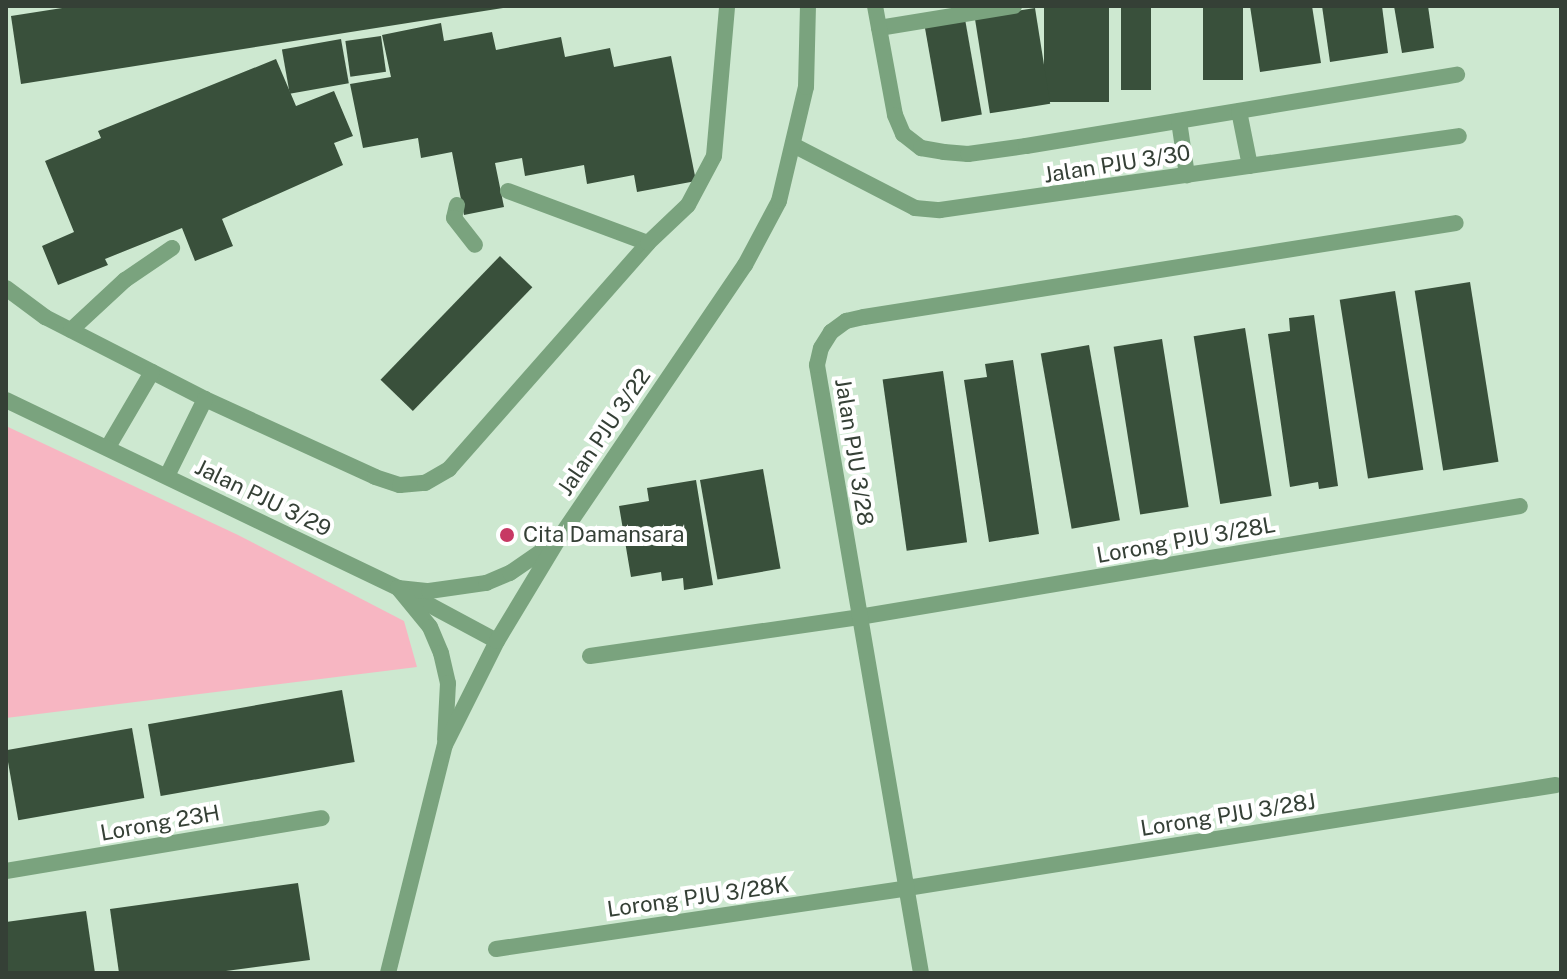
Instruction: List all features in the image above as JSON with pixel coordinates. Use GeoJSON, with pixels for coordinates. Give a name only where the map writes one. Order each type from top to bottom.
{"type":"FeatureCollection","features":[{"type":"Feature","properties":{"kind":"street"},"geometry":{"type":"LineString","coordinates":[[6,288],[71,330],[205,399],[375,477],[400,485],[425,483],[449,469],[648,243],[688,205],[714,156],[727,6]]}},
{"type":"Feature","properties":{"kind":"street","name":"Jalan PJU 3/22"},"geometry":{"type":"LineString","coordinates":[[388,973],[445,745],[497,641],[558,540],[745,265],[779,201],[795,146],[806,87],[808,6]]}},
{"type":"Feature","properties":{"kind":"street"},"geometry":{"type":"LineString","coordinates":[[875,6],[895,115],[903,134],[921,148],[968,154],[1457,75]]}},
{"type":"Feature","properties":{"kind":"street"},"geometry":{"type":"LineString","coordinates":[[879,28],[1014,6]]}},
{"type":"Feature","properties":{"kind":"street"},"geometry":{"type":"LineString","coordinates":[[1239,111],[1250,166]]}},
{"type":"Feature","properties":{"kind":"street"},"geometry":{"type":"LineString","coordinates":[[1179,121],[1187,175]]}},
{"type":"Feature","properties":{"kind":"street","name":"Jalan PJU 3/30"},"geometry":{"type":"LineString","coordinates":[[795,146],[915,208],[940,210],[1459,136]]}},
{"type":"Feature","properties":{"kind":"street"},"geometry":{"type":"LineString","coordinates":[[508,191],[648,243]]}},
{"type":"Feature","properties":{"kind":"street"},"geometry":{"type":"LineString","coordinates":[[457,205],[454,218],[475,245]]}},
{"type":"Feature","properties":{"kind":"street","name":"Jalan PJU 3/28"},"geometry":{"type":"LineString","coordinates":[[921,973],[817,365],[821,348],[831,332],[846,321],[1456,223]]}},
{"type":"Feature","properties":{"kind":"street"},"geometry":{"type":"LineString","coordinates":[[71,330],[125,280],[172,248]]}},
{"type":"Feature","properties":{"kind":"street"},"geometry":{"type":"LineString","coordinates":[[108,447],[152,372]]}},
{"type":"Feature","properties":{"kind":"street"},"geometry":{"type":"LineString","coordinates":[[167,476],[205,399]]}},
{"type":"Feature","properties":{"kind":"street","name":"Jalan PJU 3/29"},"geometry":{"type":"LineString","coordinates":[[6,400],[398,588],[497,641]]}},
{"type":"Feature","properties":{"kind":"street","name":"Lorong PJU 3/28L"},"geometry":{"type":"LineString","coordinates":[[590,656],[859,617],[1520,506]]}},
{"type":"Feature","properties":{"kind":"street"},"geometry":{"type":"LineString","coordinates":[[398,588],[429,591],[486,583],[510,573],[558,540]]}},
{"type":"Feature","properties":{"kind":"street"},"geometry":{"type":"LineString","coordinates":[[398,588],[430,627],[441,653],[448,683],[445,745]]}},
{"type":"Feature","properties":{"kind":"street","name":"Lorong PJU 3/28J"},"geometry":{"type":"LineString","coordinates":[[907,888],[1556,785]]}},
{"type":"Feature","properties":{"kind":"street","name":"Lorong 23H"},"geometry":{"type":"LineString","coordinates":[[6,871],[322,818]]}},
{"type":"Feature","properties":{"kind":"street","name":"Lorong PJU 3/28K"},"geometry":{"type":"LineString","coordinates":[[496,949],[907,888]]}},
{"type":"Feature","properties":{"kind":"shaded area"},"geometry":{"type":"Polygon","coordinates":[[[6,426],[238,535],[404,621],[417,667],[6,718],[6,426]]]}},
{"type":"Feature","properties":{"kind":"building"},"geometry":{"type":"Polygon","coordinates":[[[75,6],[503,8],[21,84],[11,16],[75,6]]]}},
{"type":"Feature","properties":{"kind":"building"},"geometry":{"type":"Polygon","coordinates":[[[1044,6],[1109,6],[1109,102],[1044,102],[1044,6]]]}},
{"type":"Feature","properties":{"kind":"building"},"geometry":{"type":"Polygon","coordinates":[[[1121,6],[1151,6],[1151,90],[1121,90],[1121,6]]]}},
{"type":"Feature","properties":{"kind":"building"},"geometry":{"type":"Polygon","coordinates":[[[1203,6],[1243,6],[1243,80],[1203,80],[1203,6]]]}},
{"type":"Feature","properties":{"kind":"building"},"geometry":{"type":"Polygon","coordinates":[[[1250,6],[1312,6],[1321,63],[1260,72],[1250,6]]]}},
{"type":"Feature","properties":{"kind":"building"},"geometry":{"type":"Polygon","coordinates":[[[1322,6],[1382,6],[1388,53],[1330,62],[1322,6]]]}},
{"type":"Feature","properties":{"kind":"building"},"geometry":{"type":"Polygon","coordinates":[[[1394,6],[1428,6],[1434,48],[1402,53],[1394,6]]]}},
{"type":"Feature","properties":{"kind":"building"},"geometry":{"type":"Polygon","coordinates":[[[1035,8],[1050,104],[990,113],[975,18],[1035,8]]]}},
{"type":"Feature","properties":{"kind":"building"},"geometry":{"type":"Polygon","coordinates":[[[965,19],[982,115],[941,122],[925,26],[965,19]]]}},
{"type":"Feature","properties":{"kind":"building"},"geometry":{"type":"Polygon","coordinates":[[[441,23],[444,41],[492,32],[496,50],[561,37],[565,57],[610,48],[614,67],[671,56],[696,181],[637,192],[634,175],[587,184],[584,165],[525,176],[522,158],[495,163],[504,207],[464,215],[452,152],[421,158],[418,138],[363,148],[350,84],[391,77],[382,35],[441,23]]]}},
{"type":"Feature","properties":{"kind":"building"},"geometry":{"type":"Polygon","coordinates":[[[381,36],[386,72],[350,77],[345,41],[381,36]]]}},
{"type":"Feature","properties":{"kind":"building"},"geometry":{"type":"Polygon","coordinates":[[[341,39],[349,83],[290,94],[282,49],[341,39]]]}},
{"type":"Feature","properties":{"kind":"building"},"geometry":{"type":"Polygon","coordinates":[[[276,59],[296,106],[334,91],[353,136],[334,143],[343,165],[222,219],[233,246],[195,261],[182,228],[105,259],[108,265],[58,285],[42,246],[74,232],[45,161],[101,138],[98,131],[276,59]]]}},
{"type":"Feature","properties":{"kind":"building"},"geometry":{"type":"Polygon","coordinates":[[[500,256],[532,287],[413,411],[381,380],[500,256]]]}},
{"type":"Feature","properties":{"kind":"building"},"geometry":{"type":"Polygon","coordinates":[[[1470,282],[1498,462],[1443,471],[1415,291],[1470,282]]]}},
{"type":"Feature","properties":{"kind":"building"},"geometry":{"type":"Polygon","coordinates":[[[1395,291],[1423,470],[1368,479],[1340,300],[1395,291]]]}},
{"type":"Feature","properties":{"kind":"building"},"geometry":{"type":"Polygon","coordinates":[[[1314,315],[1338,486],[1319,489],[1318,482],[1290,487],[1268,334],[1290,331],[1289,318],[1314,315]]]}},
{"type":"Feature","properties":{"kind":"building"},"geometry":{"type":"Polygon","coordinates":[[[1245,328],[1272,496],[1220,504],[1194,336],[1245,328]]]}},
{"type":"Feature","properties":{"kind":"building"},"geometry":{"type":"Polygon","coordinates":[[[1162,339],[1189,507],[1140,515],[1114,347],[1162,339]]]}},
{"type":"Feature","properties":{"kind":"building"},"geometry":{"type":"Polygon","coordinates":[[[1089,345],[1120,520],[1072,529],[1041,354],[1089,345]]]}},
{"type":"Feature","properties":{"kind":"building"},"geometry":{"type":"Polygon","coordinates":[[[1013,360],[1039,534],[989,542],[964,380],[987,377],[985,364],[1013,360]]]}},
{"type":"Feature","properties":{"kind":"building"},"geometry":{"type":"Polygon","coordinates":[[[943,371],[967,542],[907,551],[883,379],[943,371]]]}},
{"type":"Feature","properties":{"kind":"building"},"geometry":{"type":"Polygon","coordinates":[[[763,469],[781,568],[718,580],[700,480],[763,469]]]}},
{"type":"Feature","properties":{"kind":"building"},"geometry":{"type":"Polygon","coordinates":[[[696,480],[713,585],[684,590],[683,578],[662,581],[661,572],[631,577],[619,506],[649,501],[647,488],[696,480]]]}},
{"type":"Feature","properties":{"kind":"building"},"geometry":{"type":"Polygon","coordinates":[[[342,690],[355,762],[161,796],[148,724],[342,690]]]}},
{"type":"Feature","properties":{"kind":"building"},"geometry":{"type":"Polygon","coordinates":[[[132,728],[144,798],[18,820],[6,750],[132,728]]]}},
{"type":"Feature","properties":{"kind":"building"},"geometry":{"type":"Polygon","coordinates":[[[298,883],[310,960],[211,973],[119,973],[110,909],[298,883]]]}},
{"type":"Feature","properties":{"kind":"building"},"geometry":{"type":"Polygon","coordinates":[[[86,911],[95,973],[6,973],[6,922],[86,911]]]}},
{"type":"Feature","properties":{"kind":"place","name":"Cita Damansara"},"geometry":{"type":"Point","coordinates":[507,535]}}]}
